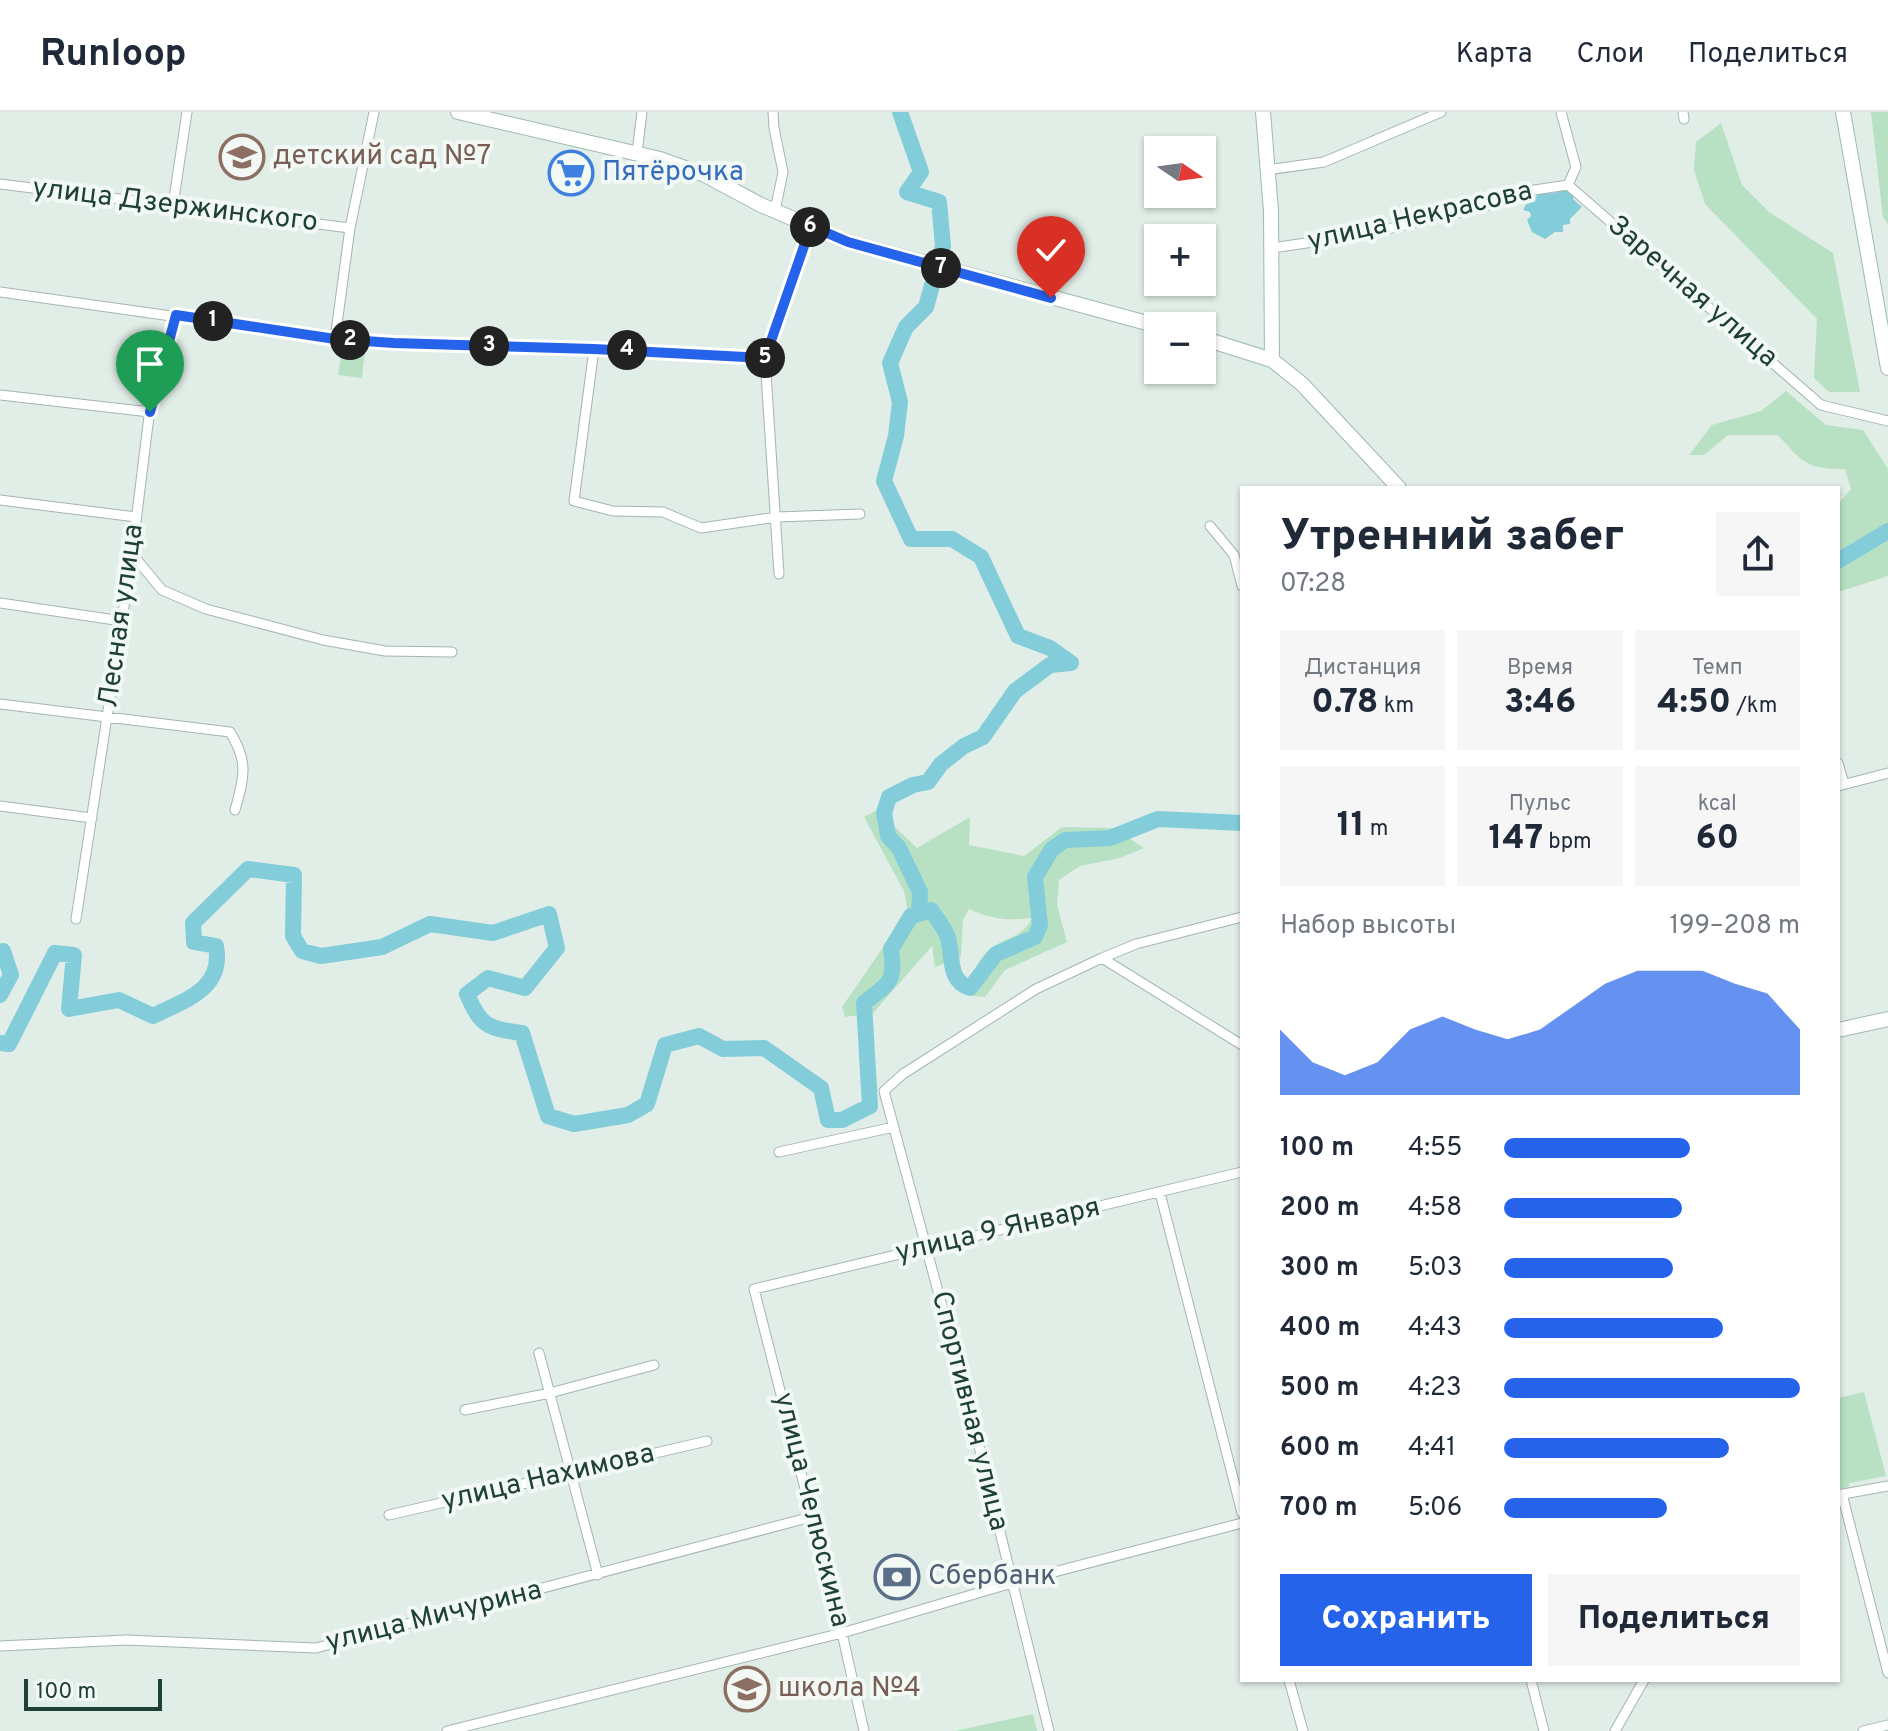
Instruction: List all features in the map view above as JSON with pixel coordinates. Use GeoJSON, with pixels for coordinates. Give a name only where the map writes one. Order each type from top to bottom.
{"type":"FeatureCollection","features":[{"type":"Feature","properties":{"kind":"street"},"geometry":{"type":"LineString","coordinates":[[173,205],[187,112]]}},
{"type":"Feature","properties":{"kind":"street"},"geometry":{"type":"LineString","coordinates":[[335,339],[350,228],[374,112]]}},
{"type":"Feature","properties":{"kind":"street"},"geometry":{"type":"LineString","coordinates":[[458,112],[637,153],[705,175],[775,211],[848,242],[1144,322]]}},
{"type":"Feature","properties":{"kind":"street"},"geometry":{"type":"LineString","coordinates":[[637,153],[642,112]]}},
{"type":"Feature","properties":{"kind":"street"},"geometry":{"type":"LineString","coordinates":[[773,112],[783,172],[775,211]]}},
{"type":"Feature","properties":{"kind":"street"},"geometry":{"type":"LineString","coordinates":[[1263,112],[1272,248],[1272,360]]}},
{"type":"Feature","properties":{"kind":"street"},"geometry":{"type":"LineString","coordinates":[[1267,170],[1324,162],[1441,112]]}},
{"type":"Feature","properties":{"kind":"street"},"geometry":{"type":"LineString","coordinates":[[1561,112],[1576,167],[1568,185]]}},
{"type":"Feature","properties":{"kind":"street"},"geometry":{"type":"LineString","coordinates":[[1843,112],[1888,368]]}},
{"type":"Feature","properties":{"kind":"street","name":"улица Дзержинского"},"geometry":{"type":"LineString","coordinates":[[0,184],[350,228]]}},
{"type":"Feature","properties":{"kind":"street","name":"улица Некрасова"},"geometry":{"type":"LineString","coordinates":[[1272,248],[1361,235],[1484,207],[1514,193],[1568,185]]}},
{"type":"Feature","properties":{"kind":"street","name":"Заречная улица"},"geometry":{"type":"LineString","coordinates":[[1568,185],[1821,405],[1888,421]]}},
{"type":"Feature","properties":{"kind":"street"},"geometry":{"type":"LineString","coordinates":[[779,574],[765,358],[811,226]]}},
{"type":"Feature","properties":{"kind":"street"},"geometry":{"type":"LineString","coordinates":[[0,292],[335,339],[765,358]]}},
{"type":"Feature","properties":{"kind":"street","name":"Лесная улица"},"geometry":{"type":"LineString","coordinates":[[76,919],[132,554],[150,412],[176,315]]}},
{"type":"Feature","properties":{"kind":"street"},"geometry":{"type":"LineString","coordinates":[[1216,342],[1272,360],[1302,384],[1397,486]]}},
{"type":"Feature","properties":{"kind":"street"},"geometry":{"type":"LineString","coordinates":[[594,349],[574,501],[613,511],[663,512],[701,528],[777,517],[860,514]]}},
{"type":"Feature","properties":{"kind":"street"},"geometry":{"type":"LineString","coordinates":[[0,395],[150,412]]}},
{"type":"Feature","properties":{"kind":"street"},"geometry":{"type":"LineString","coordinates":[[0,500],[136,517]]}},
{"type":"Feature","properties":{"kind":"street"},"geometry":{"type":"LineString","coordinates":[[1210,526],[1234,555],[1240,578]]}},
{"type":"Feature","properties":{"kind":"street"},"geometry":{"type":"LineString","coordinates":[[132,554],[162,590],[206,609],[323,640],[385,651],[452,652]]}},
{"type":"Feature","properties":{"kind":"street"},"geometry":{"type":"LineString","coordinates":[[0,603],[122,621]]}},
{"type":"Feature","properties":{"kind":"street"},"geometry":{"type":"LineString","coordinates":[[0,704],[230,732],[239,747],[245,775],[235,810]]}},
{"type":"Feature","properties":{"kind":"street"},"geometry":{"type":"LineString","coordinates":[[1841,785],[1888,773]]}},
{"type":"Feature","properties":{"kind":"street"},"geometry":{"type":"LineString","coordinates":[[0,806],[92,818]]}},
{"type":"Feature","properties":{"kind":"street"},"geometry":{"type":"LineString","coordinates":[[1102,958],[1136,944],[1240,918]]}},
{"type":"Feature","properties":{"kind":"street"},"geometry":{"type":"LineString","coordinates":[[1102,958],[1240,1044]]}},
{"type":"Feature","properties":{"kind":"street","name":"Спортивная улица"},"geometry":{"type":"LineString","coordinates":[[1049,1731],[884,1091],[903,1074],[1036,989],[1102,958]]}},
{"type":"Feature","properties":{"kind":"street"},"geometry":{"type":"LineString","coordinates":[[1840,1030],[1888,1019]]}},
{"type":"Feature","properties":{"kind":"street"},"geometry":{"type":"LineString","coordinates":[[779,1152],[894,1127]]}},
{"type":"Feature","properties":{"kind":"street","name":"улица 9 Января"},"geometry":{"type":"LineString","coordinates":[[754,1289],[1240,1173]]}},
{"type":"Feature","properties":{"kind":"street"},"geometry":{"type":"LineString","coordinates":[[1160,1193],[1240,1505]]}},
{"type":"Feature","properties":{"kind":"street","name":"улица Челюскина"},"geometry":{"type":"LineString","coordinates":[[754,1289],[864,1731]]}},
{"type":"Feature","properties":{"kind":"street"},"geometry":{"type":"LineString","coordinates":[[539,1353],[598,1575]]}},
{"type":"Feature","properties":{"kind":"street"},"geometry":{"type":"LineString","coordinates":[[465,1410],[550,1393],[654,1365]]}},
{"type":"Feature","properties":{"kind":"street","name":"улица Нахимова"},"geometry":{"type":"LineString","coordinates":[[389,1515],[707,1441]]}},
{"type":"Feature","properties":{"kind":"street"},"geometry":{"type":"LineString","coordinates":[[1888,1486],[1840,1495],[1888,1673]]}},
{"type":"Feature","properties":{"kind":"street","name":"улица Мичурина"},"geometry":{"type":"LineString","coordinates":[[0,1646],[126,1640],[316,1648],[811,1517]]}},
{"type":"Feature","properties":{"kind":"street"},"geometry":{"type":"LineString","coordinates":[[447,1731],[842,1633],[1012,1583],[1240,1524]]}},
{"type":"Feature","properties":{"kind":"street"},"geometry":{"type":"LineString","coordinates":[[1290,1682],[1303,1731]]}},
{"type":"Feature","properties":{"kind":"street"},"geometry":{"type":"LineString","coordinates":[[1532,1682],[1544,1731]]}},
{"type":"Feature","properties":{"kind":"street"},"geometry":{"type":"LineString","coordinates":[[1615,1731],[1643,1682]]}},
{"type":"Feature","properties":{"kind":"street"},"geometry":{"type":"LineString","coordinates":[[1863,1731],[1888,1725]]}},
{"type":"Feature","properties":{"kind":"green space"},"geometry":{"type":"Polygon","coordinates":[[[1871,112],[1888,112],[1888,224],[1883,218],[1871,112]]]}},
{"type":"Feature","properties":{"kind":"green space"},"geometry":{"type":"Polygon","coordinates":[[[1721,123],[1742,185],[1769,212],[1833,253],[1860,392],[1829,392],[1814,378],[1817,319],[1705,204],[1694,170],[1696,142],[1721,123]]]}},
{"type":"Feature","properties":{"kind":"green space"},"geometry":{"type":"Polygon","coordinates":[[[342,347],[365,350],[362,378],[338,375],[342,347]]]}},
{"type":"Feature","properties":{"kind":"green space"},"geometry":{"type":"Polygon","coordinates":[[[1786,391],[1826,425],[1863,430],[1888,469],[1888,576],[1840,591],[1840,502],[1851,489],[1845,469],[1814,466],[1794,452],[1778,435],[1728,435],[1704,455],[1689,455],[1712,425],[1761,411],[1786,391]]]}},
{"type":"Feature","properties":{"kind":"green space"},"geometry":{"type":"Polygon","coordinates":[[[877,810],[917,848],[970,817],[969,845],[1024,856],[1062,827],[1114,828],[1144,848],[1120,858],[1080,866],[1059,880],[1057,905],[1067,942],[1005,970],[985,997],[966,995],[978,963],[986,952],[1019,933],[1032,918],[1000,918],[969,909],[963,920],[961,957],[935,967],[932,946],[873,1013],[845,1017],[842,1007],[908,911],[904,891],[864,817],[877,810]]]}},
{"type":"Feature","properties":{"kind":"green space"},"geometry":{"type":"Polygon","coordinates":[[[1864,1392],[1886,1476],[1849,1483],[1849,1487],[1840,1489],[1840,1398],[1864,1392]]]}},
{"type":"Feature","properties":{"kind":"green space"},"geometry":{"type":"Polygon","coordinates":[[[1033,1714],[1037,1731],[955,1731],[1033,1714]]]}},
{"type":"Feature","properties":{"kind":"water"},"geometry":{"type":"Polygon","coordinates":[[[1565,188],[1582,207],[1570,219],[1570,224],[1563,225],[1563,232],[1555,232],[1545,239],[1532,232],[1527,220],[1530,212],[1523,210],[1530,197],[1565,188]]]}},
{"type":"Feature","properties":{"kind":"waterway"},"geometry":{"type":"LineString","coordinates":[[900,112],[921,172],[907,192],[939,202],[943,246],[926,307],[906,327],[890,363],[900,402],[896,436],[884,481],[911,539],[952,539],[981,557],[1018,636],[1050,648],[1071,663],[1050,665],[1015,691],[983,737],[964,746],[941,764],[928,782],[913,785],[889,797],[884,813],[888,836],[899,848],[920,892],[919,914]]}},
{"type":"Feature","properties":{"kind":"waterway"},"geometry":{"type":"LineString","coordinates":[[1840,560],[1888,531]]}},
{"type":"Feature","properties":{"kind":"waterway"},"geometry":{"type":"LineString","coordinates":[[0,1043],[9,1044],[55,953],[74,955],[69,1009],[119,1000],[153,1016],[199,992],[214,973],[216,946],[194,942],[193,923],[248,869],[294,875],[293,936],[302,951],[321,956],[382,947],[430,924],[493,933],[549,914],[557,948],[525,988],[488,978],[467,994],[487,1024],[522,1033],[548,1116],[574,1124],[628,1115],[647,1104],[665,1045],[699,1036],[723,1049],[764,1048],[821,1088],[828,1120],[842,1120],[870,1106],[864,1003],[889,981],[891,949],[911,916],[931,910],[947,934],[955,974],[963,985],[970,988],[996,954],[1035,937],[1040,925],[1035,877],[1052,849],[1065,840],[1110,838],[1158,819],[1240,823]]}},
{"type":"Feature","properties":{"kind":"waterway"},"geometry":{"type":"LineString","coordinates":[[0,952],[3,951],[11,975],[0,995]]}},
{"type":"Feature","properties":{"kind":"place","name":"детский сад №7"},"geometry":{"type":"Point","coordinates":[242,157]}},
{"type":"Feature","properties":{"kind":"place","name":"Пятёрочка"},"geometry":{"type":"Point","coordinates":[571,173]}},
{"type":"Feature","properties":{"kind":"place","name":"Сбербанк"},"geometry":{"type":"Point","coordinates":[897,1577]}},
{"type":"Feature","properties":{"kind":"place","name":"школа №4"},"geometry":{"type":"Point","coordinates":[747,1689]}},
{"type":"Feature","properties":{"kind":"route"},"geometry":{"type":"LineString","coordinates":[[150,412],[176,315],[335,339],[765,358],[811,226],[848,242],[1051,298]]}}]}
